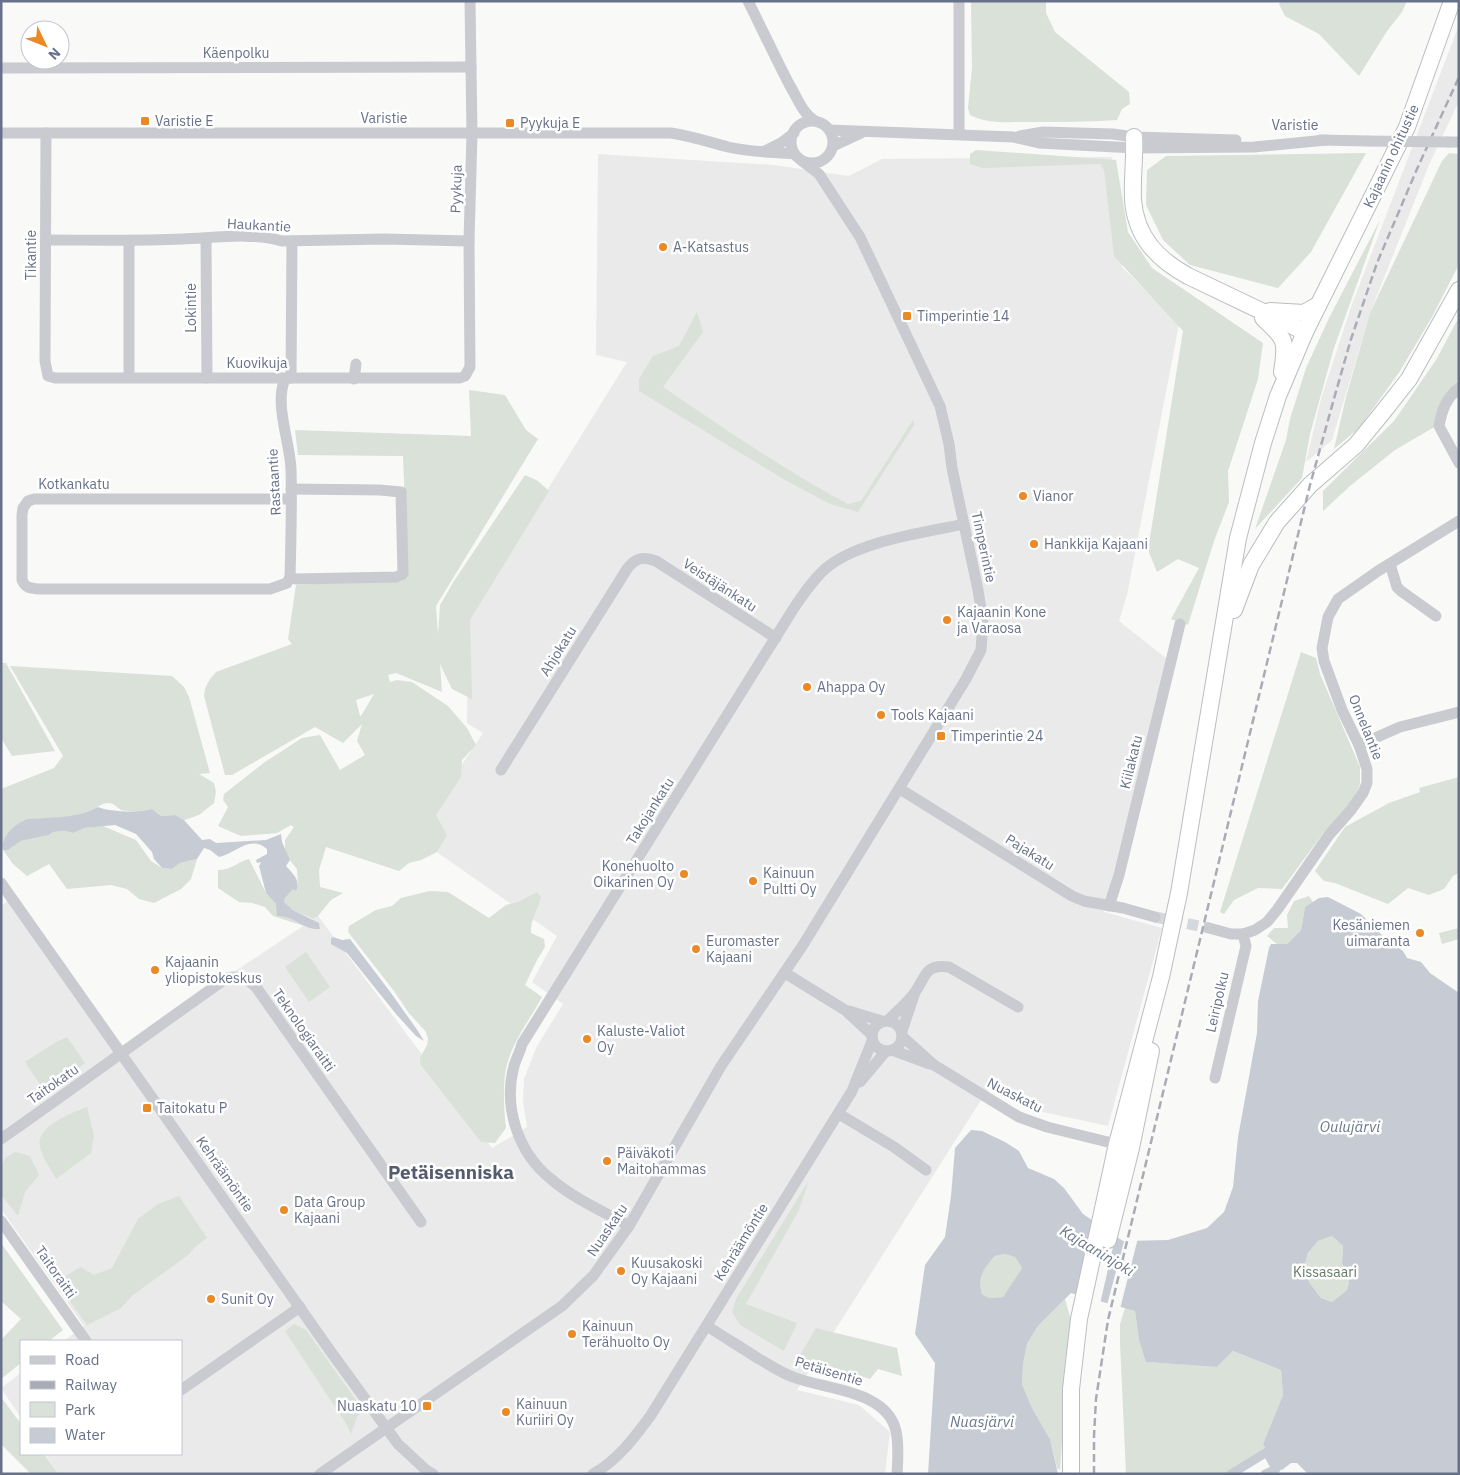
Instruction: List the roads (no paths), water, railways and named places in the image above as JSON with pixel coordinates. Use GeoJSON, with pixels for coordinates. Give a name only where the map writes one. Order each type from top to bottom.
{"type":"FeatureCollection","features":[{"type":"Feature","properties":{"kind":"highway","name":"Kajaanin ohitustie"},"geometry":{"type":"LineString","coordinates":[[1278,396],[1305,332],[1407,127],[1452,1]]}},
{"type":"Feature","properties":{"kind":"highway"},"geometry":{"type":"LineString","coordinates":[[1134,143],[1133,201],[1139,227],[1146,241],[1156,253],[1170,266],[1305,332]]}},
{"type":"Feature","properties":{"kind":"highway"},"geometry":{"type":"LineString","coordinates":[[1222,640],[1251,565],[1277,522],[1310,486],[1356,445],[1383,412],[1409,378],[1459,290]]}},
{"type":"Feature","properties":{"kind":"highway"},"geometry":{"type":"LineString","coordinates":[[1254,308],[1304,313],[1318,305]]}},
{"type":"Feature","properties":{"kind":"highway"},"geometry":{"type":"LineString","coordinates":[[1071,1474],[1070,1453],[1084,1320],[1124,1146],[1155,1030],[1161,978],[1180,893],[1238,538],[1263,443],[1278,396],[1285,345],[1280,334],[1254,308]]}},
{"type":"Feature","properties":{"kind":"street","name":"Pyykuja"},"geometry":{"type":"LineString","coordinates":[[465,376],[470,367],[469,241],[472,134],[470,1]]}},
{"type":"Feature","properties":{"kind":"street"},"geometry":{"type":"LineString","coordinates":[[748,1],[797,100],[815,122]]}},
{"type":"Feature","properties":{"kind":"street"},"geometry":{"type":"LineString","coordinates":[[959,134],[960,1]]}},
{"type":"Feature","properties":{"kind":"street","name":"Käenpolku"},"geometry":{"type":"LineString","coordinates":[[1,68],[471,67]]}},
{"type":"Feature","properties":{"kind":"street"},"geometry":{"type":"LineString","coordinates":[[765,151],[781,143],[795,130],[809,122],[815,122],[821,123],[830,130],[833,136],[831,153],[815,164],[798,158],[791,146],[795,130],[797,100]]}},
{"type":"Feature","properties":{"kind":"street","name":"Varistie"},"geometry":{"type":"LineString","coordinates":[[830,130],[1013,137],[1043,132],[1113,134],[1134,143],[1326,140],[1453,142]]}},
{"type":"Feature","properties":{"kind":"street"},"geometry":{"type":"LineString","coordinates":[[833,146],[863,132]]}},
{"type":"Feature","properties":{"kind":"street","name":"Varistie"},"geometry":{"type":"LineString","coordinates":[[1,133],[671,133],[702,138],[736,148],[765,151],[798,158]]}},
{"type":"Feature","properties":{"kind":"street","name":"Tikantie"},"geometry":{"type":"LineString","coordinates":[[46,133],[45,361],[48,376]]}},
{"type":"Feature","properties":{"kind":"street","name":"Timperintie"},"geometry":{"type":"LineString","coordinates":[[784,973],[974,667],[981,650],[983,622],[940,406],[860,237],[819,174],[798,158]]}},
{"type":"Feature","properties":{"kind":"street","name":"Timperintie"},"geometry":{"type":"LineString","coordinates":[[826,158],[826,172],[830,190]]}},
{"type":"Feature","properties":{"kind":"street","name":"Haukantie"},"geometry":{"type":"LineString","coordinates":[[46,240],[128,241],[270,238],[282,242],[385,239],[469,241]]}},
{"type":"Feature","properties":{"kind":"street","name":"Lokintie"},"geometry":{"type":"LineString","coordinates":[[206,239],[207,378]]}},
{"type":"Feature","properties":{"kind":"street"},"geometry":{"type":"LineString","coordinates":[[128,241],[129,377]]}},
{"type":"Feature","properties":{"kind":"street","name":"Rastaantie"},"geometry":{"type":"LineString","coordinates":[[289,580],[291,468],[281,388],[288,379],[292,242]]}},
{"type":"Feature","properties":{"kind":"street"},"geometry":{"type":"LineString","coordinates":[[354,379],[356,364]]}},
{"type":"Feature","properties":{"kind":"street","name":"Kuovikuja"},"geometry":{"type":"LineString","coordinates":[[48,376],[55,378],[454,380],[465,376]]}},
{"type":"Feature","properties":{"kind":"street"},"geometry":{"type":"LineString","coordinates":[[1459,388],[1444,406],[1439,426],[1459,463]]}},
{"type":"Feature","properties":{"kind":"street"},"geometry":{"type":"LineString","coordinates":[[289,580],[396,577],[403,574],[401,492],[380,490],[291,494]]}},
{"type":"Feature","properties":{"kind":"street","name":"Kotkankatu"},"geometry":{"type":"LineString","coordinates":[[289,580],[270,589],[29,588],[24,585],[22,580],[22,514],[23,508],[28,501],[34,499],[291,494]]}},
{"type":"Feature","properties":{"kind":"street","name":"Onnelantie"},"geometry":{"type":"LineString","coordinates":[[1243,934],[1255,930],[1267,922],[1277,910],[1329,835],[1351,810],[1363,793],[1367,783],[1367,769],[1359,745],[1342,710],[1324,661],[1322,648],[1328,616],[1338,598],[1459,520]]}},
{"type":"Feature","properties":{"kind":"street","name":"Takojankatu"},"geometry":{"type":"LineString","coordinates":[[629,1226],[562,1188],[530,1159],[517,1132],[512,1108],[511,1092],[514,1067],[522,1044],[810,585],[826,568],[856,550],[964,524]]}},
{"type":"Feature","properties":{"kind":"street","name":"Ahjokatu"},"geometry":{"type":"LineString","coordinates":[[501,770],[627,569],[636,560],[642,557],[648,558]]}},
{"type":"Feature","properties":{"kind":"street","name":"Veistäjänkatu"},"geometry":{"type":"LineString","coordinates":[[648,558],[656,561],[776,638]]}},
{"type":"Feature","properties":{"kind":"street"},"geometry":{"type":"LineString","coordinates":[[1390,564],[1397,587],[1401,592],[1436,616]]}},
{"type":"Feature","properties":{"kind":"street","name":"Kiilakatu"},"geometry":{"type":"LineString","coordinates":[[1109,906],[1119,874],[1180,624]]}},
{"type":"Feature","properties":{"kind":"street"},"geometry":{"type":"LineString","coordinates":[[1359,745],[1400,727],[1459,712]]}},
{"type":"Feature","properties":{"kind":"street","name":"Pajakatu"},"geometry":{"type":"LineString","coordinates":[[900,789],[1072,896],[1084,901],[1155,917]]}},
{"type":"Feature","properties":{"kind":"street","name":"Kehräämöntie"},"geometry":{"type":"LineString","coordinates":[[1,883],[386,1428],[398,1444],[426,1470],[433,1474]]}},
{"type":"Feature","properties":{"kind":"street"},"geometry":{"type":"LineString","coordinates":[[1209,928],[1231,934],[1243,934]]}},
{"type":"Feature","properties":{"kind":"street","name":"Leiripolku"},"geometry":{"type":"LineString","coordinates":[[1215,1078],[1246,946],[1243,934]]}},
{"type":"Feature","properties":{"kind":"street"},"geometry":{"type":"LineString","coordinates":[[872,1038],[875,1026],[885,1021],[914,994],[929,970],[938,966],[949,967],[1018,1007]]}},
{"type":"Feature","properties":{"kind":"street"},"geometry":{"type":"LineString","coordinates":[[784,973],[845,1010],[872,1038],[878,1048],[889,1051],[899,1045],[914,994]]}},
{"type":"Feature","properties":{"kind":"street","name":"Nuaskatu"},"geometry":{"type":"LineString","coordinates":[[320,1474],[562,1306],[593,1276],[629,1226],[721,1066],[784,973]]}},
{"type":"Feature","properties":{"kind":"street","name":"Teknologiaraitti"},"geometry":{"type":"LineString","coordinates":[[120,1053],[227,978],[241,977],[248,980],[256,987],[421,1222]]}},
{"type":"Feature","properties":{"kind":"street"},"geometry":{"type":"LineString","coordinates":[[845,1010],[896,1023],[902,1034]]}},
{"type":"Feature","properties":{"kind":"street","name":"Nuaskatu"},"geometry":{"type":"LineString","coordinates":[[902,1034],[934,1066]]}},
{"type":"Feature","properties":{"kind":"street","name":"Kehräämöntie"},"geometry":{"type":"LineString","coordinates":[[593,1474],[602,1469],[627,1447],[651,1415],[839,1114],[852,1091],[872,1038]]}},
{"type":"Feature","properties":{"kind":"street","name":"Nuaskatu"},"geometry":{"type":"LineString","coordinates":[[889,1051],[934,1066],[1019,1117],[1047,1127],[1124,1146]]}},
{"type":"Feature","properties":{"kind":"street","name":"Kehräämöntie"},"geometry":{"type":"LineString","coordinates":[[852,1091],[889,1051]]}},
{"type":"Feature","properties":{"kind":"street","name":"Taitokatu"},"geometry":{"type":"LineString","coordinates":[[1,1139],[111,1062],[120,1053]]}},
{"type":"Feature","properties":{"kind":"street"},"geometry":{"type":"LineString","coordinates":[[839,1114],[894,1146],[926,1170]]}},
{"type":"Feature","properties":{"kind":"street","name":"Taitoraitti"},"geometry":{"type":"LineString","coordinates":[[1,1221],[85,1340]]}},
{"type":"Feature","properties":{"kind":"street"},"geometry":{"type":"LineString","coordinates":[[182,1389],[300,1307]]}},
{"type":"Feature","properties":{"kind":"street","name":"Petäisentie"},"geometry":{"type":"LineString","coordinates":[[707,1326],[780,1372],[794,1378],[858,1395],[882,1407],[891,1416],[896,1429],[898,1441],[897,1474]]}},
{"type":"Feature","properties":{"kind":"water"},"geometry":{"type":"Polygon","coordinates":[[[98,807],[125,811],[152,809],[161,816],[175,815],[184,820],[202,840],[210,839],[216,843],[266,840],[281,834],[282,842],[290,860],[286,866],[296,877],[298,884],[296,891],[293,889],[284,902],[293,910],[319,923],[320,929],[308,927],[283,916],[277,916],[276,904],[266,893],[259,866],[261,862],[257,863],[256,860],[267,854],[267,849],[261,845],[249,844],[219,857],[204,848],[197,859],[180,863],[172,869],[162,868],[154,859],[152,852],[136,834],[115,825],[85,828],[73,833],[65,831],[53,832],[49,835],[21,841],[8,850],[3,850],[4,839],[10,830],[23,821],[73,816],[98,807]]]}},
{"type":"Feature","properties":{"kind":"water","name":"Oulujärvi"},"geometry":{"type":"Polygon","coordinates":[[[1328,897],[1361,914],[1384,937],[1403,951],[1407,958],[1421,962],[1430,973],[1459,993],[1459,1474],[1308,1474],[1297,1463],[1291,1463],[1282,1470],[1276,1469],[1263,1444],[1283,1395],[1281,1370],[1233,1351],[1217,1367],[1146,1362],[1139,1340],[1135,1311],[1071,1293],[1038,1326],[1027,1344],[1023,1365],[1022,1384],[1032,1408],[1050,1439],[1058,1474],[928,1474],[935,1363],[915,1334],[925,1265],[945,1237],[955,1148],[971,1130],[982,1131],[1005,1142],[1019,1151],[1028,1168],[1054,1179],[1064,1188],[1083,1214],[1123,1241],[1168,1240],[1207,1228],[1224,1212],[1233,1187],[1238,1137],[1257,1033],[1258,1001],[1269,948],[1271,944],[1287,944],[1301,930],[1305,907],[1319,898],[1328,897]],[[1332,1236],[1318,1241],[1308,1253],[1304,1267],[1309,1282],[1321,1298],[1332,1302],[1347,1290],[1349,1282],[1342,1263],[1343,1246],[1332,1236]],[[1004,1254],[995,1256],[982,1273],[980,1282],[982,1294],[989,1298],[1003,1297],[1022,1268],[1015,1257],[1004,1254]]]}},
{"type":"Feature","properties":{"kind":"water"},"geometry":{"type":"Polygon","coordinates":[[[333,937],[342,940],[350,939],[424,1041],[416,1036],[396,1014],[347,953],[331,944],[333,937]]]}},
{"type":"Feature","properties":{"kind":"waterway"},"geometry":{"type":"LineString","coordinates":[[1231,1474],[1267,1452],[1276,1469],[1265,1474]]}},
{"type":"Feature","properties":{"kind":"tunnel"},"geometry":{"type":"LineString","coordinates":[[1155,917],[1209,928]]}},
{"type":"Feature","properties":{"kind":"railway"},"geometry":{"type":"LineString","coordinates":[[1094,1474],[1096,1399],[1108,1320],[1310,485],[1351,339],[1377,263],[1459,77]]}},
{"type":"Feature","properties":{"kind":"place","name":"Varistie E"},"geometry":{"type":"Point","coordinates":[145,121]}},
{"type":"Feature","properties":{"kind":"place","name":"Pyykuja E"},"geometry":{"type":"Point","coordinates":[510,123]}},
{"type":"Feature","properties":{"kind":"place","name":"A-Katsastus"},"geometry":{"type":"Point","coordinates":[663,247]}},
{"type":"Feature","properties":{"kind":"place","name":"Timperintie 14"},"geometry":{"type":"Point","coordinates":[907,316]}},
{"type":"Feature","properties":{"kind":"place","name":"Vianor"},"geometry":{"type":"Point","coordinates":[1023,496]}},
{"type":"Feature","properties":{"kind":"place","name":"Hankkija Kajaani"},"geometry":{"type":"Point","coordinates":[1034,544]}},
{"type":"Feature","properties":{"kind":"place","name":"Kajaanin Kone ja Varaosa"},"geometry":{"type":"Point","coordinates":[947,620]}},
{"type":"Feature","properties":{"kind":"place","name":"Ahappa Oy"},"geometry":{"type":"Point","coordinates":[807,687]}},
{"type":"Feature","properties":{"kind":"place","name":"Tools Kajaani"},"geometry":{"type":"Point","coordinates":[881,715]}},
{"type":"Feature","properties":{"kind":"place","name":"Timperintie 24"},"geometry":{"type":"Point","coordinates":[941,736]}},
{"type":"Feature","properties":{"kind":"place","name":"Konehuolto Oikarinen Oy"},"geometry":{"type":"Point","coordinates":[684,874]}},
{"type":"Feature","properties":{"kind":"place","name":"Kainuun Pultti Oy"},"geometry":{"type":"Point","coordinates":[753,881]}},
{"type":"Feature","properties":{"kind":"place","name":"Kesäniemen uimaranta"},"geometry":{"type":"Point","coordinates":[1420,933]}},
{"type":"Feature","properties":{"kind":"place","name":"Euromaster Kajaani"},"geometry":{"type":"Point","coordinates":[696,949]}},
{"type":"Feature","properties":{"kind":"place","name":"Kajaanin yliopistokeskus"},"geometry":{"type":"Point","coordinates":[155,970]}},
{"type":"Feature","properties":{"kind":"place","name":"Kaluste-Valiot Oy"},"geometry":{"type":"Point","coordinates":[587,1039]}},
{"type":"Feature","properties":{"kind":"place","name":"Taitokatu P"},"geometry":{"type":"Point","coordinates":[147,1108]}},
{"type":"Feature","properties":{"kind":"place","name":"Päiväkoti Maitohammas"},"geometry":{"type":"Point","coordinates":[607,1161]}},
{"type":"Feature","properties":{"kind":"place","name":"Data Group Kajaani"},"geometry":{"type":"Point","coordinates":[284,1210]}},
{"type":"Feature","properties":{"kind":"place","name":"Kuusakoski Oy Kajaani"},"geometry":{"type":"Point","coordinates":[621,1271]}},
{"type":"Feature","properties":{"kind":"place","name":"Sunit Oy"},"geometry":{"type":"Point","coordinates":[211,1299]}},
{"type":"Feature","properties":{"kind":"place","name":"Kainuun Terähuolto Oy"},"geometry":{"type":"Point","coordinates":[572,1334]}},
{"type":"Feature","properties":{"kind":"place","name":"Nuaskatu 10"},"geometry":{"type":"Point","coordinates":[427,1406]}},
{"type":"Feature","properties":{"kind":"place","name":"Kainuun Kuriiri Oy"},"geometry":{"type":"Point","coordinates":[506,1412]}},
{"type":"Feature","properties":{"kind":"district","name":"Petäisenniska"},"geometry":{"type":"Point","coordinates":[451,1172]}},
{"type":"Feature","properties":{"kind":"water label","name":"Kajaaninjoki"},"geometry":{"type":"Point","coordinates":[1097,1251]}},
{"type":"Feature","properties":{"kind":"water label","name":"Nuasjärvi"},"geometry":{"type":"Point","coordinates":[982,1422]}},
{"type":"Feature","properties":{"kind":"park label","name":"Kissasaari"},"geometry":{"type":"Point","coordinates":[1325,1272]}}]}
